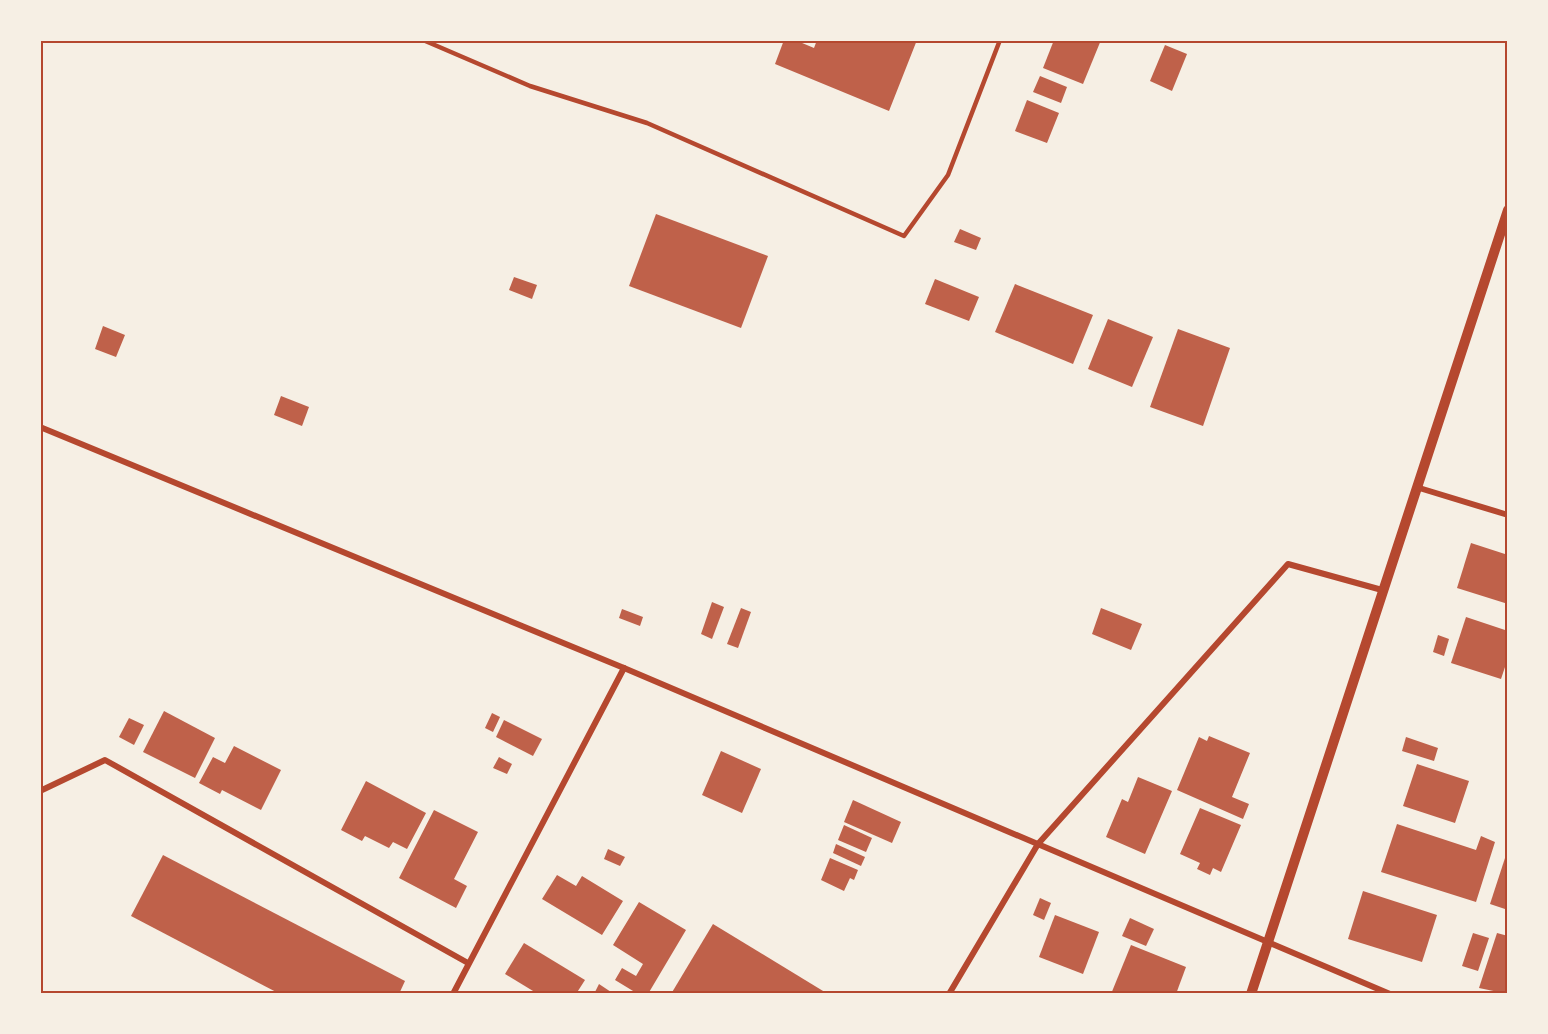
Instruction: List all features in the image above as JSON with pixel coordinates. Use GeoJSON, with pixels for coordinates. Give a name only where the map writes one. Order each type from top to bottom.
{"type":"FeatureCollection","features":[{"type":"Feature","properties":{"kind":"street"},"geometry":{"type":"LineString","coordinates":[[1251,993],[1508,210]]}},
{"type":"Feature","properties":{"kind":"street"},"geometry":{"type":"LineString","coordinates":[[40,427],[624,668],[1390,993]]}},
{"type":"Feature","properties":{"kind":"street"},"geometry":{"type":"LineString","coordinates":[[1416,487],[1508,515]]}},
{"type":"Feature","properties":{"kind":"street"},"geometry":{"type":"LineString","coordinates":[[949,993],[1038,844],[1288,564],[1382,590]]}},
{"type":"Feature","properties":{"kind":"street"},"geometry":{"type":"LineString","coordinates":[[453,993],[624,668]]}},
{"type":"Feature","properties":{"kind":"street"},"geometry":{"type":"LineString","coordinates":[[40,791],[105,760],[468,963]]}},
{"type":"Feature","properties":{"kind":"lane"},"geometry":{"type":"LineString","coordinates":[[423,40],[530,86],[647,123],[904,236],[948,175],[1000,40]]}},
{"type":"Feature","properties":{"kind":"building"},"geometry":{"type":"Polygon","coordinates":[[[784,40],[795,40],[814,48],[817,40],[917,40],[889,111],[775,64],[784,40]]]}},
{"type":"Feature","properties":{"kind":"building"},"geometry":{"type":"Polygon","coordinates":[[[1054,40],[1101,40],[1083,84],[1043,68],[1054,40]]]}},
{"type":"Feature","properties":{"kind":"building"},"geometry":{"type":"Polygon","coordinates":[[[1165,45],[1187,54],[1172,91],[1150,81],[1165,45]]]}},
{"type":"Feature","properties":{"kind":"building"},"geometry":{"type":"Polygon","coordinates":[[[1040,76],[1067,87],[1061,103],[1033,92],[1040,76]]]}},
{"type":"Feature","properties":{"kind":"building"},"geometry":{"type":"Polygon","coordinates":[[[1027,100],[1059,113],[1047,143],[1015,131],[1027,100]]]}},
{"type":"Feature","properties":{"kind":"building"},"geometry":{"type":"Polygon","coordinates":[[[656,214],[768,256],[741,328],[629,286],[656,214]]]}},
{"type":"Feature","properties":{"kind":"building"},"geometry":{"type":"Polygon","coordinates":[[[960,229],[981,238],[976,250],[954,242],[960,229]]]}},
{"type":"Feature","properties":{"kind":"building"},"geometry":{"type":"Polygon","coordinates":[[[514,277],[537,285],[532,299],[509,290],[514,277]]]}},
{"type":"Feature","properties":{"kind":"building"},"geometry":{"type":"Polygon","coordinates":[[[935,279],[979,297],[969,321],[925,304],[935,279]]]}},
{"type":"Feature","properties":{"kind":"building"},"geometry":{"type":"Polygon","coordinates":[[[1015,284],[1093,315],[1073,364],[995,332],[1015,284]]]}},
{"type":"Feature","properties":{"kind":"building"},"geometry":{"type":"Polygon","coordinates":[[[1108,319],[1153,337],[1132,387],[1088,369],[1108,319]]]}},
{"type":"Feature","properties":{"kind":"building"},"geometry":{"type":"Polygon","coordinates":[[[103,326],[125,335],[116,357],[95,349],[103,326]]]}},
{"type":"Feature","properties":{"kind":"building"},"geometry":{"type":"Polygon","coordinates":[[[1178,329],[1230,348],[1203,426],[1150,407],[1178,329]]]}},
{"type":"Feature","properties":{"kind":"building"},"geometry":{"type":"Polygon","coordinates":[[[281,396],[309,407],[302,426],[274,415],[281,396]]]}},
{"type":"Feature","properties":{"kind":"building"},"geometry":{"type":"Polygon","coordinates":[[[1471,543],[1508,555],[1508,604],[1457,588],[1471,543]]]}},
{"type":"Feature","properties":{"kind":"building"},"geometry":{"type":"Polygon","coordinates":[[[712,602],[724,607],[712,639],[701,634],[712,602]]]}},
{"type":"Feature","properties":{"kind":"building"},"geometry":{"type":"Polygon","coordinates":[[[741,608],[751,612],[738,648],[727,644],[741,608]]]}},
{"type":"Feature","properties":{"kind":"building"},"geometry":{"type":"Polygon","coordinates":[[[1101,608],[1142,624],[1131,650],[1092,634],[1101,608]]]}},
{"type":"Feature","properties":{"kind":"building"},"geometry":{"type":"Polygon","coordinates":[[[622,609],[643,617],[640,626],[619,618],[622,609]]]}},
{"type":"Feature","properties":{"kind":"building"},"geometry":{"type":"Polygon","coordinates":[[[1466,617],[1508,631],[1508,658],[1501,679],[1451,663],[1466,617]]]}},
{"type":"Feature","properties":{"kind":"building"},"geometry":{"type":"Polygon","coordinates":[[[1438,635],[1449,639],[1444,656],[1433,652],[1438,635]]]}},
{"type":"Feature","properties":{"kind":"building"},"geometry":{"type":"Polygon","coordinates":[[[164,711],[215,738],[195,778],[143,752],[164,711]]]}},
{"type":"Feature","properties":{"kind":"building"},"geometry":{"type":"Polygon","coordinates":[[[492,713],[500,717],[493,732],[485,728],[492,713]]]}},
{"type":"Feature","properties":{"kind":"building"},"geometry":{"type":"Polygon","coordinates":[[[129,718],[144,725],[134,745],[119,737],[129,718]]]}},
{"type":"Feature","properties":{"kind":"building"},"geometry":{"type":"Polygon","coordinates":[[[504,720],[542,739],[533,756],[496,737],[504,720]]]}},
{"type":"Feature","properties":{"kind":"building"},"geometry":{"type":"Polygon","coordinates":[[[1209,736],[1250,753],[1232,797],[1249,804],[1243,819],[1177,790],[1199,737],[1207,741],[1209,736]]]}},
{"type":"Feature","properties":{"kind":"building"},"geometry":{"type":"Polygon","coordinates":[[[1406,737],[1438,748],[1434,761],[1402,751],[1406,737]]]}},
{"type":"Feature","properties":{"kind":"building"},"geometry":{"type":"Polygon","coordinates":[[[234,746],[281,770],[261,810],[222,790],[220,794],[199,783],[213,757],[225,763],[234,746]]]}},
{"type":"Feature","properties":{"kind":"building"},"geometry":{"type":"Polygon","coordinates":[[[721,751],[761,769],[742,813],[702,795],[721,751]]]}},
{"type":"Feature","properties":{"kind":"building"},"geometry":{"type":"Polygon","coordinates":[[[499,757],[512,764],[507,774],[493,768],[499,757]]]}},
{"type":"Feature","properties":{"kind":"building"},"geometry":{"type":"Polygon","coordinates":[[[1417,764],[1469,781],[1455,823],[1403,806],[1417,764]]]}},
{"type":"Feature","properties":{"kind":"building"},"geometry":{"type":"Polygon","coordinates":[[[1138,777],[1172,791],[1145,854],[1106,837],[1122,799],[1128,802],[1138,777]]]}},
{"type":"Feature","properties":{"kind":"building"},"geometry":{"type":"Polygon","coordinates":[[[366,781],[426,813],[407,849],[393,842],[389,848],[365,836],[362,841],[341,830],[366,781]]]}},
{"type":"Feature","properties":{"kind":"building"},"geometry":{"type":"Polygon","coordinates":[[[853,800],[901,822],[892,843],[844,822],[853,800]]]}},
{"type":"Feature","properties":{"kind":"building"},"geometry":{"type":"Polygon","coordinates":[[[1200,808],[1241,825],[1221,872],[1213,868],[1210,875],[1197,869],[1200,863],[1180,854],[1200,808]]]}},
{"type":"Feature","properties":{"kind":"building"},"geometry":{"type":"Polygon","coordinates":[[[434,810],[478,832],[454,879],[467,886],[456,908],[399,878],[434,810]]]}},
{"type":"Feature","properties":{"kind":"building"},"geometry":{"type":"Polygon","coordinates":[[[1397,824],[1476,850],[1481,836],[1495,842],[1476,902],[1381,872],[1397,824]]]}},
{"type":"Feature","properties":{"kind":"building"},"geometry":{"type":"Polygon","coordinates":[[[844,825],[872,838],[866,852],[838,840],[844,825]]]}},
{"type":"Feature","properties":{"kind":"building"},"geometry":{"type":"Polygon","coordinates":[[[836,844],[865,857],[861,866],[833,853],[836,844]]]}},
{"type":"Feature","properties":{"kind":"building"},"geometry":{"type":"Polygon","coordinates":[[[608,849],[625,857],[620,866],[604,859],[608,849]]]}},
{"type":"Feature","properties":{"kind":"building"},"geometry":{"type":"Polygon","coordinates":[[[163,855],[405,981],[399,994],[280,994],[131,916],[163,855]]]}},
{"type":"Feature","properties":{"kind":"building"},"geometry":{"type":"Polygon","coordinates":[[[830,858],[858,870],[854,880],[850,878],[844,891],[821,880],[830,858]]]}},
{"type":"Feature","properties":{"kind":"building"},"geometry":{"type":"Polygon","coordinates":[[[1505,858],[1508,859],[1508,910],[1490,904],[1505,858]]]}},
{"type":"Feature","properties":{"kind":"building"},"geometry":{"type":"Polygon","coordinates":[[[557,875],[576,886],[582,876],[623,901],[602,935],[542,899],[557,875]]]}},
{"type":"Feature","properties":{"kind":"building"},"geometry":{"type":"Polygon","coordinates":[[[1363,891],[1437,915],[1422,962],[1348,939],[1363,891]]]}},
{"type":"Feature","properties":{"kind":"building"},"geometry":{"type":"Polygon","coordinates":[[[1040,898],[1051,903],[1044,920],[1033,915],[1040,898]]]}},
{"type":"Feature","properties":{"kind":"building"},"geometry":{"type":"Polygon","coordinates":[[[639,902],[686,930],[648,994],[638,994],[615,980],[622,968],[636,976],[643,964],[613,945],[639,902]]]}},
{"type":"Feature","properties":{"kind":"building"},"geometry":{"type":"Polygon","coordinates":[[[1055,915],[1099,932],[1083,974],[1039,957],[1055,915]]]}},
{"type":"Feature","properties":{"kind":"building"},"geometry":{"type":"Polygon","coordinates":[[[1130,918],[1154,929],[1146,946],[1122,936],[1130,918]]]}},
{"type":"Feature","properties":{"kind":"building"},"geometry":{"type":"Polygon","coordinates":[[[713,924],[828,994],[671,994],[713,924]]]}},
{"type":"Feature","properties":{"kind":"building"},"geometry":{"type":"Polygon","coordinates":[[[1473,933],[1489,938],[1478,971],[1462,966],[1473,933]]]}},
{"type":"Feature","properties":{"kind":"building"},"geometry":{"type":"Polygon","coordinates":[[[1497,933],[1508,936],[1508,994],[1479,988],[1497,933]]]}},
{"type":"Feature","properties":{"kind":"building"},"geometry":{"type":"Polygon","coordinates":[[[524,943],[585,980],[576,994],[538,994],[505,974],[524,943]]]}},
{"type":"Feature","properties":{"kind":"building"},"geometry":{"type":"Polygon","coordinates":[[[1131,945],[1186,967],[1176,994],[1111,994],[1131,945]]]}},
{"type":"Feature","properties":{"kind":"building"},"geometry":{"type":"Polygon","coordinates":[[[599,984],[614,994],[594,994],[599,984]]]}}]}
